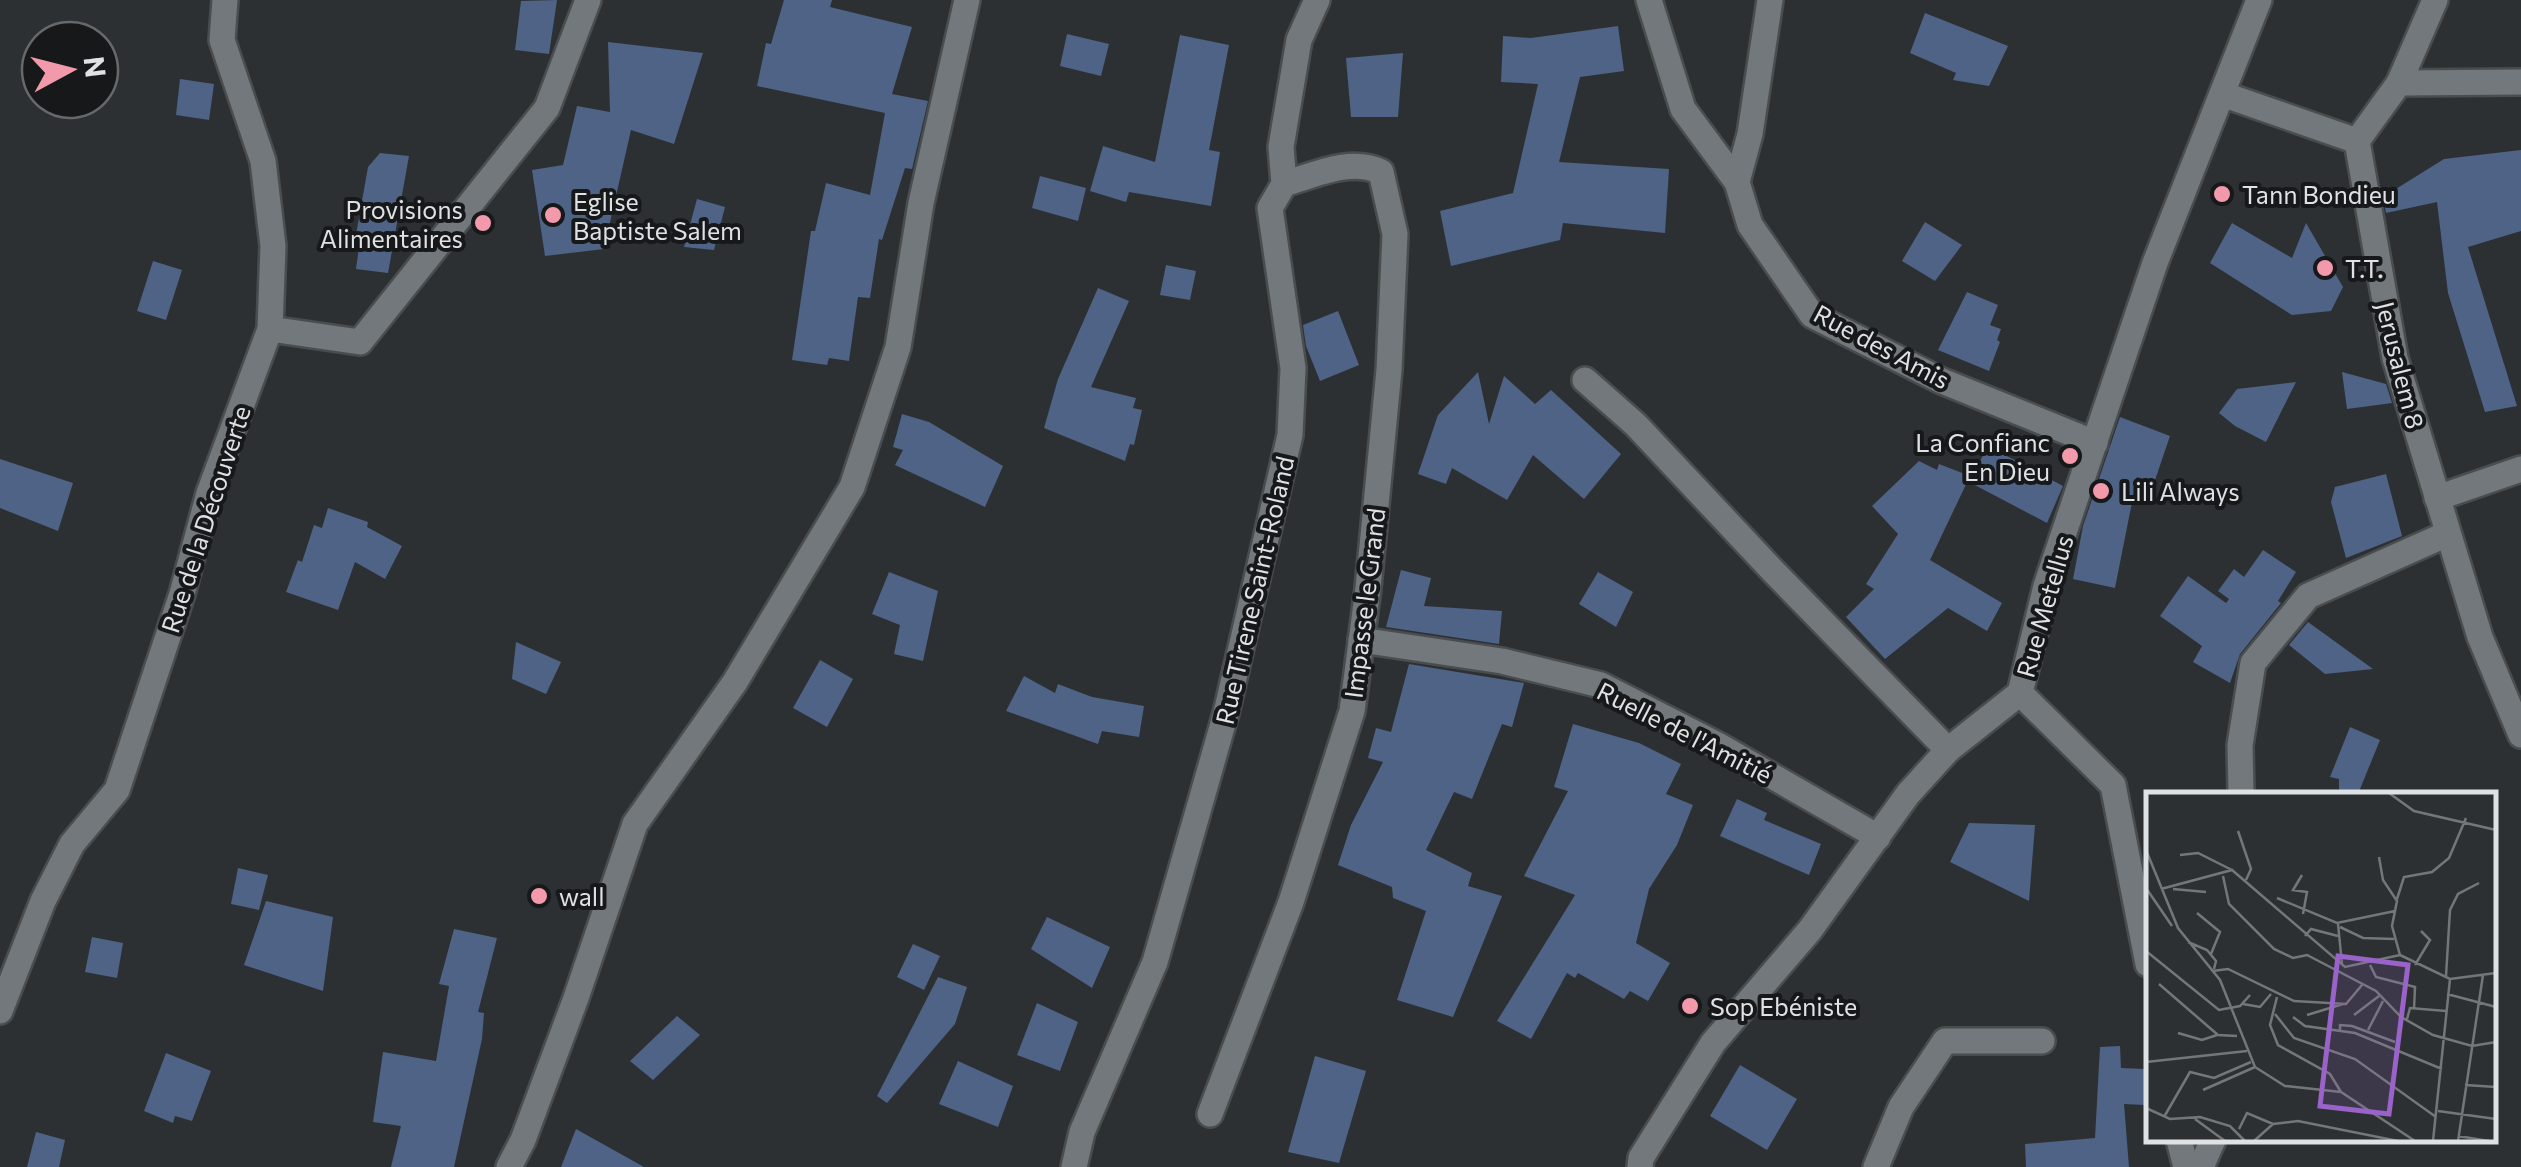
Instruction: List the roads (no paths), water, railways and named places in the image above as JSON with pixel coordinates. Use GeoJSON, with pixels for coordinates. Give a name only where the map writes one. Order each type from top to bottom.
{"type":"FeatureCollection","features":[{"type":"Feature","properties":{"kind":"street","name":"Rue de la Découverte"},"geometry":{"type":"LineString","coordinates":[[0,1011],[43,900],[72,844],[117,790],[182,594],[209,493],[270,329],[273,246],[263,161],[222,40],[225,0]]}},
{"type":"Feature","properties":{"kind":"street"},"geometry":{"type":"LineString","coordinates":[[270,329],[360,342],[547,108],[588,0]]}},
{"type":"Feature","properties":{"kind":"street"},"geometry":{"type":"LineString","coordinates":[[509,1167],[523,1140],[576,998],[635,824],[735,682],[852,486],[898,347],[920,203],[967,0]]}},
{"type":"Feature","properties":{"kind":"street","name":"Rue Tirene Saint-Roland"},"geometry":{"type":"LineString","coordinates":[[1074,1167],[1082,1132],[1155,962],[1226,713],[1290,435],[1293,368],[1270,208],[1284,184],[1281,147],[1299,40],[1316,0]]}},
{"type":"Feature","properties":{"kind":"street"},"geometry":{"type":"LineString","coordinates":[[1649,0],[1684,109],[1738,182]]}},
{"type":"Feature","properties":{"kind":"street"},"geometry":{"type":"LineString","coordinates":[[1738,182],[1750,134],[1770,0]]}},
{"type":"Feature","properties":{"kind":"street","name":"Rue Metellus"},"geometry":{"type":"LineString","coordinates":[[1640,1167],[1641,1158],[1712,1042],[1810,930],[1908,794],[1948,750],[2020,693],[2046,586],[2154,263],[2260,0]]}},
{"type":"Feature","properties":{"kind":"street"},"geometry":{"type":"LineString","coordinates":[[2222,94],[2358,141],[2399,83],[2434,0]]}},
{"type":"Feature","properties":{"kind":"street"},"geometry":{"type":"LineString","coordinates":[[2399,83],[2521,82]]}},
{"type":"Feature","properties":{"kind":"street","name":"Jerusalem 8"},"geometry":{"type":"LineString","coordinates":[[2358,141],[2394,358],[2480,637],[2521,735]]}},
{"type":"Feature","properties":{"kind":"street","name":"Impasse le Grand"},"geometry":{"type":"LineString","coordinates":[[1210,1114],[1291,902],[1352,711],[1388,370],[1395,234],[1380,172],[1367,165],[1348,166],[1284,184]]}},
{"type":"Feature","properties":{"kind":"street","name":"Rue des Amis"},"geometry":{"type":"LineString","coordinates":[[1738,182],[1750,224],[1812,314],[1942,381],[2095,444]]}},
{"type":"Feature","properties":{"kind":"street"},"geometry":{"type":"LineString","coordinates":[[1585,380],[1636,424],[1948,750]]}},
{"type":"Feature","properties":{"kind":"street"},"geometry":{"type":"LineString","coordinates":[[2437,498],[2521,469]]}},
{"type":"Feature","properties":{"kind":"street"},"geometry":{"type":"LineString","coordinates":[[2241,792],[2240,745],[2252,664],[2308,596],[2447,534]]}},
{"type":"Feature","properties":{"kind":"street","name":"Ruelle de l'Amitié"},"geometry":{"type":"LineString","coordinates":[[1361,640],[1502,661],[1601,685],[1718,745],[1878,837]]}},
{"type":"Feature","properties":{"kind":"street"},"geometry":{"type":"LineString","coordinates":[[2020,693],[2113,785],[2146,954]]}},
{"type":"Feature","properties":{"kind":"street"},"geometry":{"type":"LineString","coordinates":[[1876,1167],[1901,1107],[1945,1041],[2042,1041]]}},
{"type":"Feature","properties":{"kind":"street"},"geometry":{"type":"LineString","coordinates":[[2180,1142],[2186,1167]]}},
{"type":"Feature","properties":{"kind":"street"},"geometry":{"type":"LineString","coordinates":[[2201,1167],[2212,1142]]}},
{"type":"Feature","properties":{"kind":"place","name":"Tann Bondieu"},"geometry":{"type":"Point","coordinates":[2222,194]}},
{"type":"Feature","properties":{"kind":"place","name":"Eglise Baptiste Salem"},"geometry":{"type":"Point","coordinates":[553,215]}},
{"type":"Feature","properties":{"kind":"place","name":"Provisions Alimentaires"},"geometry":{"type":"Point","coordinates":[483,223]}},
{"type":"Feature","properties":{"kind":"place","name":"T.T."},"geometry":{"type":"Point","coordinates":[2325,268]}},
{"type":"Feature","properties":{"kind":"place","name":"La Confianc En Dieu"},"geometry":{"type":"Point","coordinates":[2070,456]}},
{"type":"Feature","properties":{"kind":"place","name":"Lili Always"},"geometry":{"type":"Point","coordinates":[2101,491]}},
{"type":"Feature","properties":{"kind":"place","name":"wall"},"geometry":{"type":"Point","coordinates":[539,896]}},
{"type":"Feature","properties":{"kind":"place","name":"Sop Ebéniste"},"geometry":{"type":"Point","coordinates":[1690,1006]}}]}
